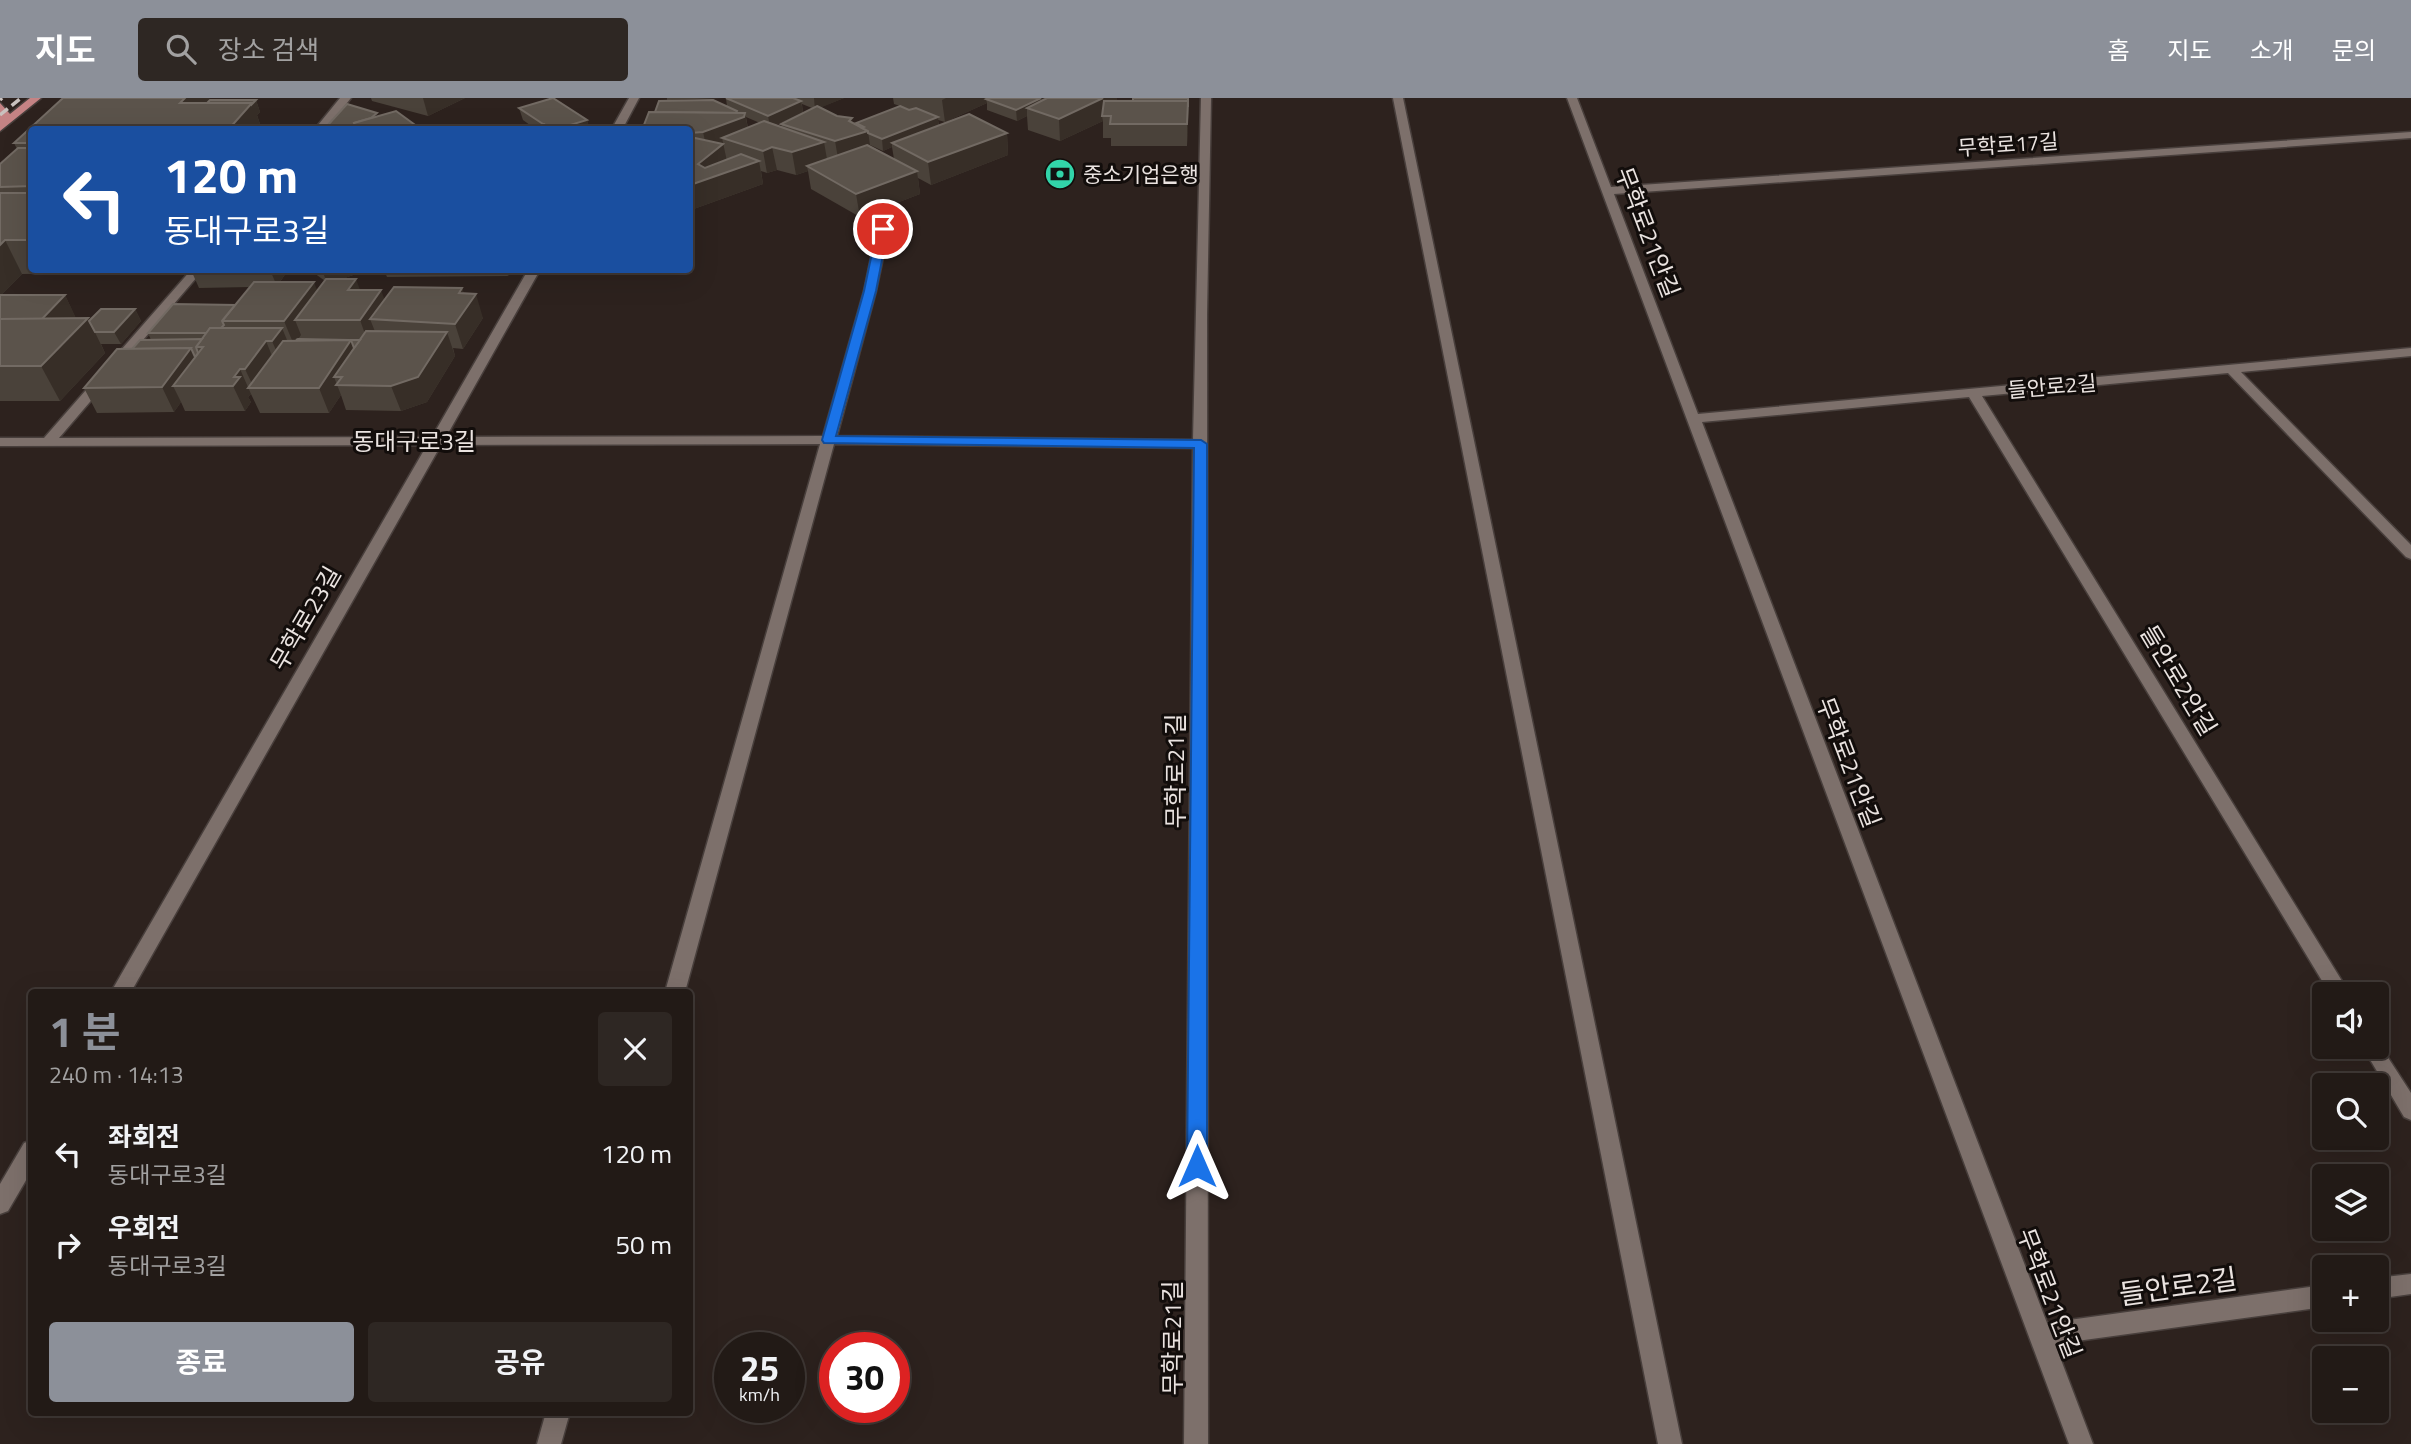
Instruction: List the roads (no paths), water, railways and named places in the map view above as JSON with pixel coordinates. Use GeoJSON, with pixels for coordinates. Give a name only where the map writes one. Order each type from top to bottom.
{"type":"FeatureCollection","features":[{"type":"Feature","properties":{"kind":"main road"},"geometry":{"type":"LineString","coordinates":[[2,127],[36,98]]}},
{"type":"Feature","properties":{"kind":"main road"},"geometry":{"type":"LineString","coordinates":[[0,106],[5,113],[2,127]]}},
{"type":"Feature","properties":{"kind":"street"},"geometry":{"type":"LineString","coordinates":[[322,126],[346,98]]}},
{"type":"Feature","properties":{"kind":"street"},"geometry":{"type":"LineString","coordinates":[[618,126],[634,98]]}},
{"type":"Feature","properties":{"kind":"street","name":"무학로21길"},"geometry":{"type":"LineString","coordinates":[[1196,1444],[1201,444],[1206,98]]}},
{"type":"Feature","properties":{"kind":"street"},"geometry":{"type":"LineString","coordinates":[[1398,98],[1431,248],[1670,1444]]}},
{"type":"Feature","properties":{"kind":"street","name":"무학로21안길"},"geometry":{"type":"LineString","coordinates":[[1572,98],[2081,1444]]}},
{"type":"Feature","properties":{"kind":"street","name":"무학로17길"},"geometry":{"type":"LineString","coordinates":[[1607,191],[2411,135]]}},
{"type":"Feature","properties":{"kind":"street"},"geometry":{"type":"LineString","coordinates":[[676,989],[870,291],[883,229]]}},
{"type":"Feature","properties":{"kind":"street"},"geometry":{"type":"LineString","coordinates":[[48,442],[194,273]]}},
{"type":"Feature","properties":{"kind":"street","name":"무학로23길"},"geometry":{"type":"LineString","coordinates":[[123,989],[532,273]]}},
{"type":"Feature","properties":{"kind":"street","name":"들안로2길"},"geometry":{"type":"LineString","coordinates":[[1692,419],[2411,352]]}},
{"type":"Feature","properties":{"kind":"street"},"geometry":{"type":"LineString","coordinates":[[2231,369],[2411,554]]}},
{"type":"Feature","properties":{"kind":"street","name":"들안로2안길"},"geometry":{"type":"LineString","coordinates":[[1973,393],[2333,982]]}},
{"type":"Feature","properties":{"kind":"street","name":"동대구로3길"},"geometry":{"type":"LineString","coordinates":[[0,442],[829,440],[1201,444]]}},
{"type":"Feature","properties":{"kind":"street"},"geometry":{"type":"LineString","coordinates":[[2380,1059],[2411,1111]]}},
{"type":"Feature","properties":{"kind":"street"},"geometry":{"type":"LineString","coordinates":[[0,1204],[28,1156]]}},
{"type":"Feature","properties":{"kind":"street"},"geometry":{"type":"LineString","coordinates":[[2389,1287],[2411,1284]]}},
{"type":"Feature","properties":{"kind":"street","name":"들안로2길"},"geometry":{"type":"LineString","coordinates":[[2040,1335],[2312,1298]]}},
{"type":"Feature","properties":{"kind":"street"},"geometry":{"type":"LineString","coordinates":[[549,1444],[557,1416]]}},
{"type":"Feature","properties":{"kind":"railway"},"geometry":{"type":"LineString","coordinates":[[0,115],[21,98]]}},
{"type":"Feature","properties":{"kind":"place","name":"중소기업은행"},"geometry":{"type":"Point","coordinates":[1060,174]}}]}
